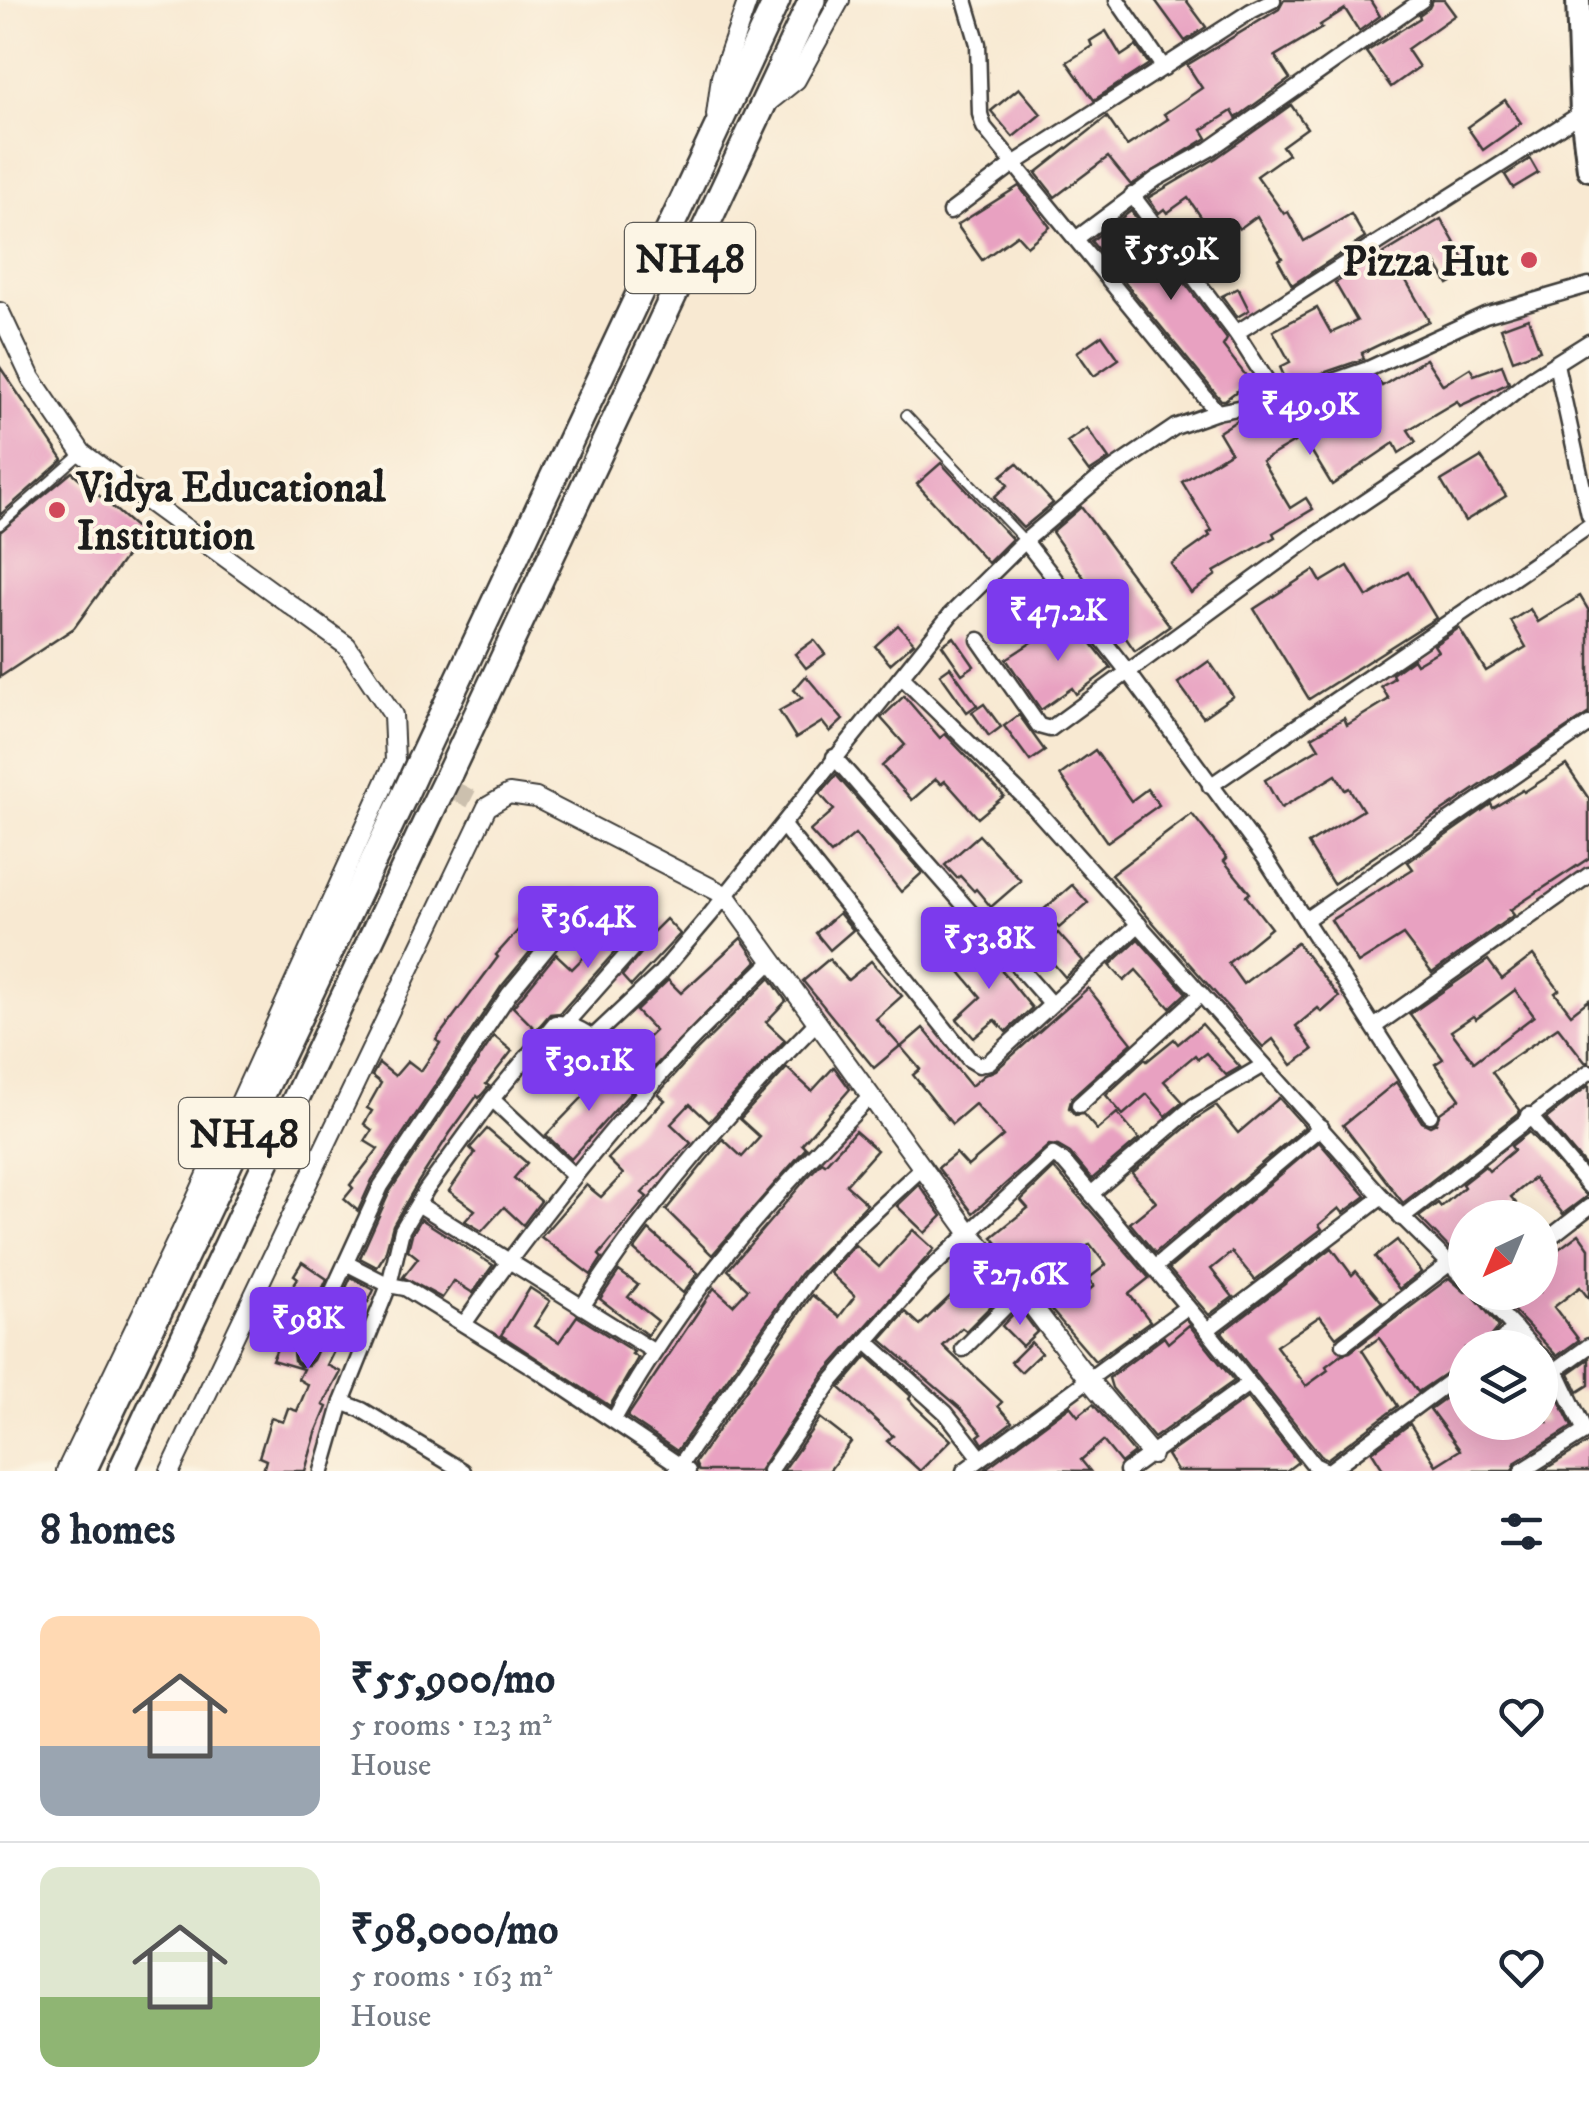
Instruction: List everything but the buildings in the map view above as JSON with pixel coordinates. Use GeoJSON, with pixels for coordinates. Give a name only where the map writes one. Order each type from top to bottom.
{"type":"FeatureCollection","features":[{"type":"Feature","properties":{"kind":"highway","name":"NH48"},"geometry":{"type":"LineString","coordinates":[[83,1471],[405,794],[408,761],[502,587],[776,0]]}},
{"type":"Feature","properties":{"kind":"highway","name":"NH48"},"geometry":{"type":"LineString","coordinates":[[121,1471],[812,0]]}},
{"type":"Feature","properties":{"kind":"main road"},"geometry":{"type":"LineString","coordinates":[[1578,0],[1589,169]]}},
{"type":"Feature","properties":{"kind":"street"},"geometry":{"type":"LineString","coordinates":[[714,131],[721,77],[748,0]]}},
{"type":"Feature","properties":{"kind":"street"},"geometry":{"type":"LineString","coordinates":[[760,108],[796,80],[840,0]]}},
{"type":"Feature","properties":{"kind":"street"},"geometry":{"type":"LineString","coordinates":[[965,0],[978,44],[980,114],[984,126],[1217,412]]}},
{"type":"Feature","properties":{"kind":"street"},"geometry":{"type":"LineString","coordinates":[[1117,0],[1164,68]]}},
{"type":"Feature","properties":{"kind":"street"},"geometry":{"type":"LineString","coordinates":[[950,212],[1015,162],[1274,0]]}},
{"type":"Feature","properties":{"kind":"street"},"geometry":{"type":"LineString","coordinates":[[1077,238],[1132,196],[1222,140],[1422,0]]}},
{"type":"Feature","properties":{"kind":"street"},"geometry":{"type":"LineString","coordinates":[[1236,333],[1586,111]]}},
{"type":"Feature","properties":{"kind":"street"},"geometry":{"type":"LineString","coordinates":[[1132,196],[1236,333],[1279,400]]}},
{"type":"Feature","properties":{"kind":"street"},"geometry":{"type":"LineString","coordinates":[[592,1038],[659,974],[726,895],[784,826],[834,757],[904,678],[951,614],[1025,541],[1098,479],[1174,427],[1217,412],[1279,400],[1368,369],[1485,314],[1589,285]]}},
{"type":"Feature","properties":{"kind":"street"},"geometry":{"type":"LineString","coordinates":[[2,321],[30,378],[82,452],[346,646],[392,715],[408,761],[66,1471]]}},
{"type":"Feature","properties":{"kind":"street"},"geometry":{"type":"LineString","coordinates":[[980,640],[1044,729],[1050,729],[1589,342]]}},
{"type":"Feature","properties":{"kind":"street"},"geometry":{"type":"LineString","coordinates":[[1556,364],[1589,515]]}},
{"type":"Feature","properties":{"kind":"street"},"geometry":{"type":"LineString","coordinates":[[1210,786],[1589,526]]}},
{"type":"Feature","properties":{"kind":"street"},"geometry":{"type":"LineString","coordinates":[[1025,541],[1266,858],[1430,1115]]}},
{"type":"Feature","properties":{"kind":"street"},"geometry":{"type":"LineString","coordinates":[[904,678],[1033,806],[1400,1218],[1448,1263]]}},
{"type":"Feature","properties":{"kind":"street"},"geometry":{"type":"LineString","coordinates":[[1305,920],[1589,724]]}},
{"type":"Feature","properties":{"kind":"street"},"geometry":{"type":"LineString","coordinates":[[834,757],[1051,1004]]}},
{"type":"Feature","properties":{"kind":"street"},"geometry":{"type":"LineString","coordinates":[[170,1471],[487,807],[509,794],[536,798],[726,895],[969,1232],[1022,1291],[1152,1455]]}},
{"type":"Feature","properties":{"kind":"street"},"geometry":{"type":"LineString","coordinates":[[784,826],[969,1058],[979,1064],[988,1062],[1139,924]]}},
{"type":"Feature","properties":{"kind":"street"},"geometry":{"type":"LineString","coordinates":[[1374,1027],[1589,875]]}},
{"type":"Feature","properties":{"kind":"street"},"geometry":{"type":"LineString","coordinates":[[303,1356],[381,1186],[460,1064],[556,937],[583,926],[612,925]]}},
{"type":"Feature","properties":{"kind":"street"},"geometry":{"type":"LineString","coordinates":[[566,1023],[638,942]]}},
{"type":"Feature","properties":{"kind":"street"},"geometry":{"type":"LineString","coordinates":[[464,1324],[574,1176],[688,1044],[772,961]]}},
{"type":"Feature","properties":{"kind":"street"},"geometry":{"type":"LineString","coordinates":[[1079,1105],[1201,994]]}},
{"type":"Feature","properties":{"kind":"street"},"geometry":{"type":"LineString","coordinates":[[322,1471],[342,1402],[389,1285],[402,1230],[492,1099],[556,1023],[566,1023],[592,1038],[647,1090]]}},
{"type":"Feature","properties":{"kind":"street"},"geometry":{"type":"LineString","coordinates":[[582,1307],[610,1263],[719,1124],[816,1023]]}},
{"type":"Feature","properties":{"kind":"street"},"geometry":{"type":"LineString","coordinates":[[1091,1194],[1194,1106],[1264,1065]]}},
{"type":"Feature","properties":{"kind":"street"},"geometry":{"type":"LineString","coordinates":[[1400,1218],[1589,1072]]}},
{"type":"Feature","properties":{"kind":"street"},"geometry":{"type":"LineString","coordinates":[[614,1420],[652,1351],[742,1232],[872,1096]]}},
{"type":"Feature","properties":{"kind":"street"},"geometry":{"type":"LineString","coordinates":[[492,1099],[574,1176]]}},
{"type":"Feature","properties":{"kind":"street"},"geometry":{"type":"LineString","coordinates":[[1529,1115],[1589,1186]]}},
{"type":"Feature","properties":{"kind":"street"},"geometry":{"type":"LineString","coordinates":[[1154,1268],[1321,1128]]}},
{"type":"Feature","properties":{"kind":"street"},"geometry":{"type":"LineString","coordinates":[[770,1471],[832,1380],[923,1276],[1052,1155],[1064,1162],[1207,1330],[1319,1470],[1448,1382]]}},
{"type":"Feature","properties":{"kind":"street"},"geometry":{"type":"LineString","coordinates":[[346,1263],[389,1285],[405,1288],[464,1324],[614,1420],[681,1469],[809,1280],[923,1168]]}},
{"type":"Feature","properties":{"kind":"street"},"geometry":{"type":"LineString","coordinates":[[1207,1330],[1382,1197]]}},
{"type":"Feature","properties":{"kind":"street"},"geometry":{"type":"LineString","coordinates":[[418,1204],[652,1351]]}},
{"type":"Feature","properties":{"kind":"street"},"geometry":{"type":"LineString","coordinates":[[1558,1232],[1589,1207]]}},
{"type":"Feature","properties":{"kind":"street"},"geometry":{"type":"LineString","coordinates":[[1344,1344],[1448,1265]]}},
{"type":"Feature","properties":{"kind":"street"},"geometry":{"type":"LineString","coordinates":[[963,1349],[1022,1291]]}},
{"type":"Feature","properties":{"kind":"street"},"geometry":{"type":"LineString","coordinates":[[964,1471],[1186,1307]]}},
{"type":"Feature","properties":{"kind":"street"},"geometry":{"type":"LineString","coordinates":[[1498,1310],[1515,1328],[1513,1330]]}},
{"type":"Feature","properties":{"kind":"street"},"geometry":{"type":"LineString","coordinates":[[866,1340],[946,1413],[981,1458]]}},
{"type":"Feature","properties":{"kind":"street"},"geometry":{"type":"LineString","coordinates":[[1558,1369],[1589,1346]]}},
{"type":"Feature","properties":{"kind":"street"},"geometry":{"type":"LineString","coordinates":[[1522,1471],[1587,1430],[1558,1374]]}},
{"type":"Feature","properties":{"kind":"street"},"geometry":{"type":"LineString","coordinates":[[1127,1471],[1248,1384]]}},
{"type":"Feature","properties":{"kind":"street"},"geometry":{"type":"LineString","coordinates":[[342,1402],[463,1471]]}},
{"type":"Feature","properties":{"kind":"lane"},"geometry":{"type":"LineString","coordinates":[[906,414],[1025,541]]}},
{"type":"Feature","properties":{"kind":"lane"},"geometry":{"type":"LineString","coordinates":[[0,525],[82,452]]}},
{"type":"Feature","properties":{"kind":"tunnel"},"geometry":{"type":"LineString","coordinates":[[407,767],[487,807]]}},
{"type":"Feature","properties":{"kind":"place","name":"Pizza Hut"},"geometry":{"type":"Point","coordinates":[1529,260]}},
{"type":"Feature","properties":{"kind":"place","name":"Vidya Educational Institution"},"geometry":{"type":"Point","coordinates":[57,510]}}]}
